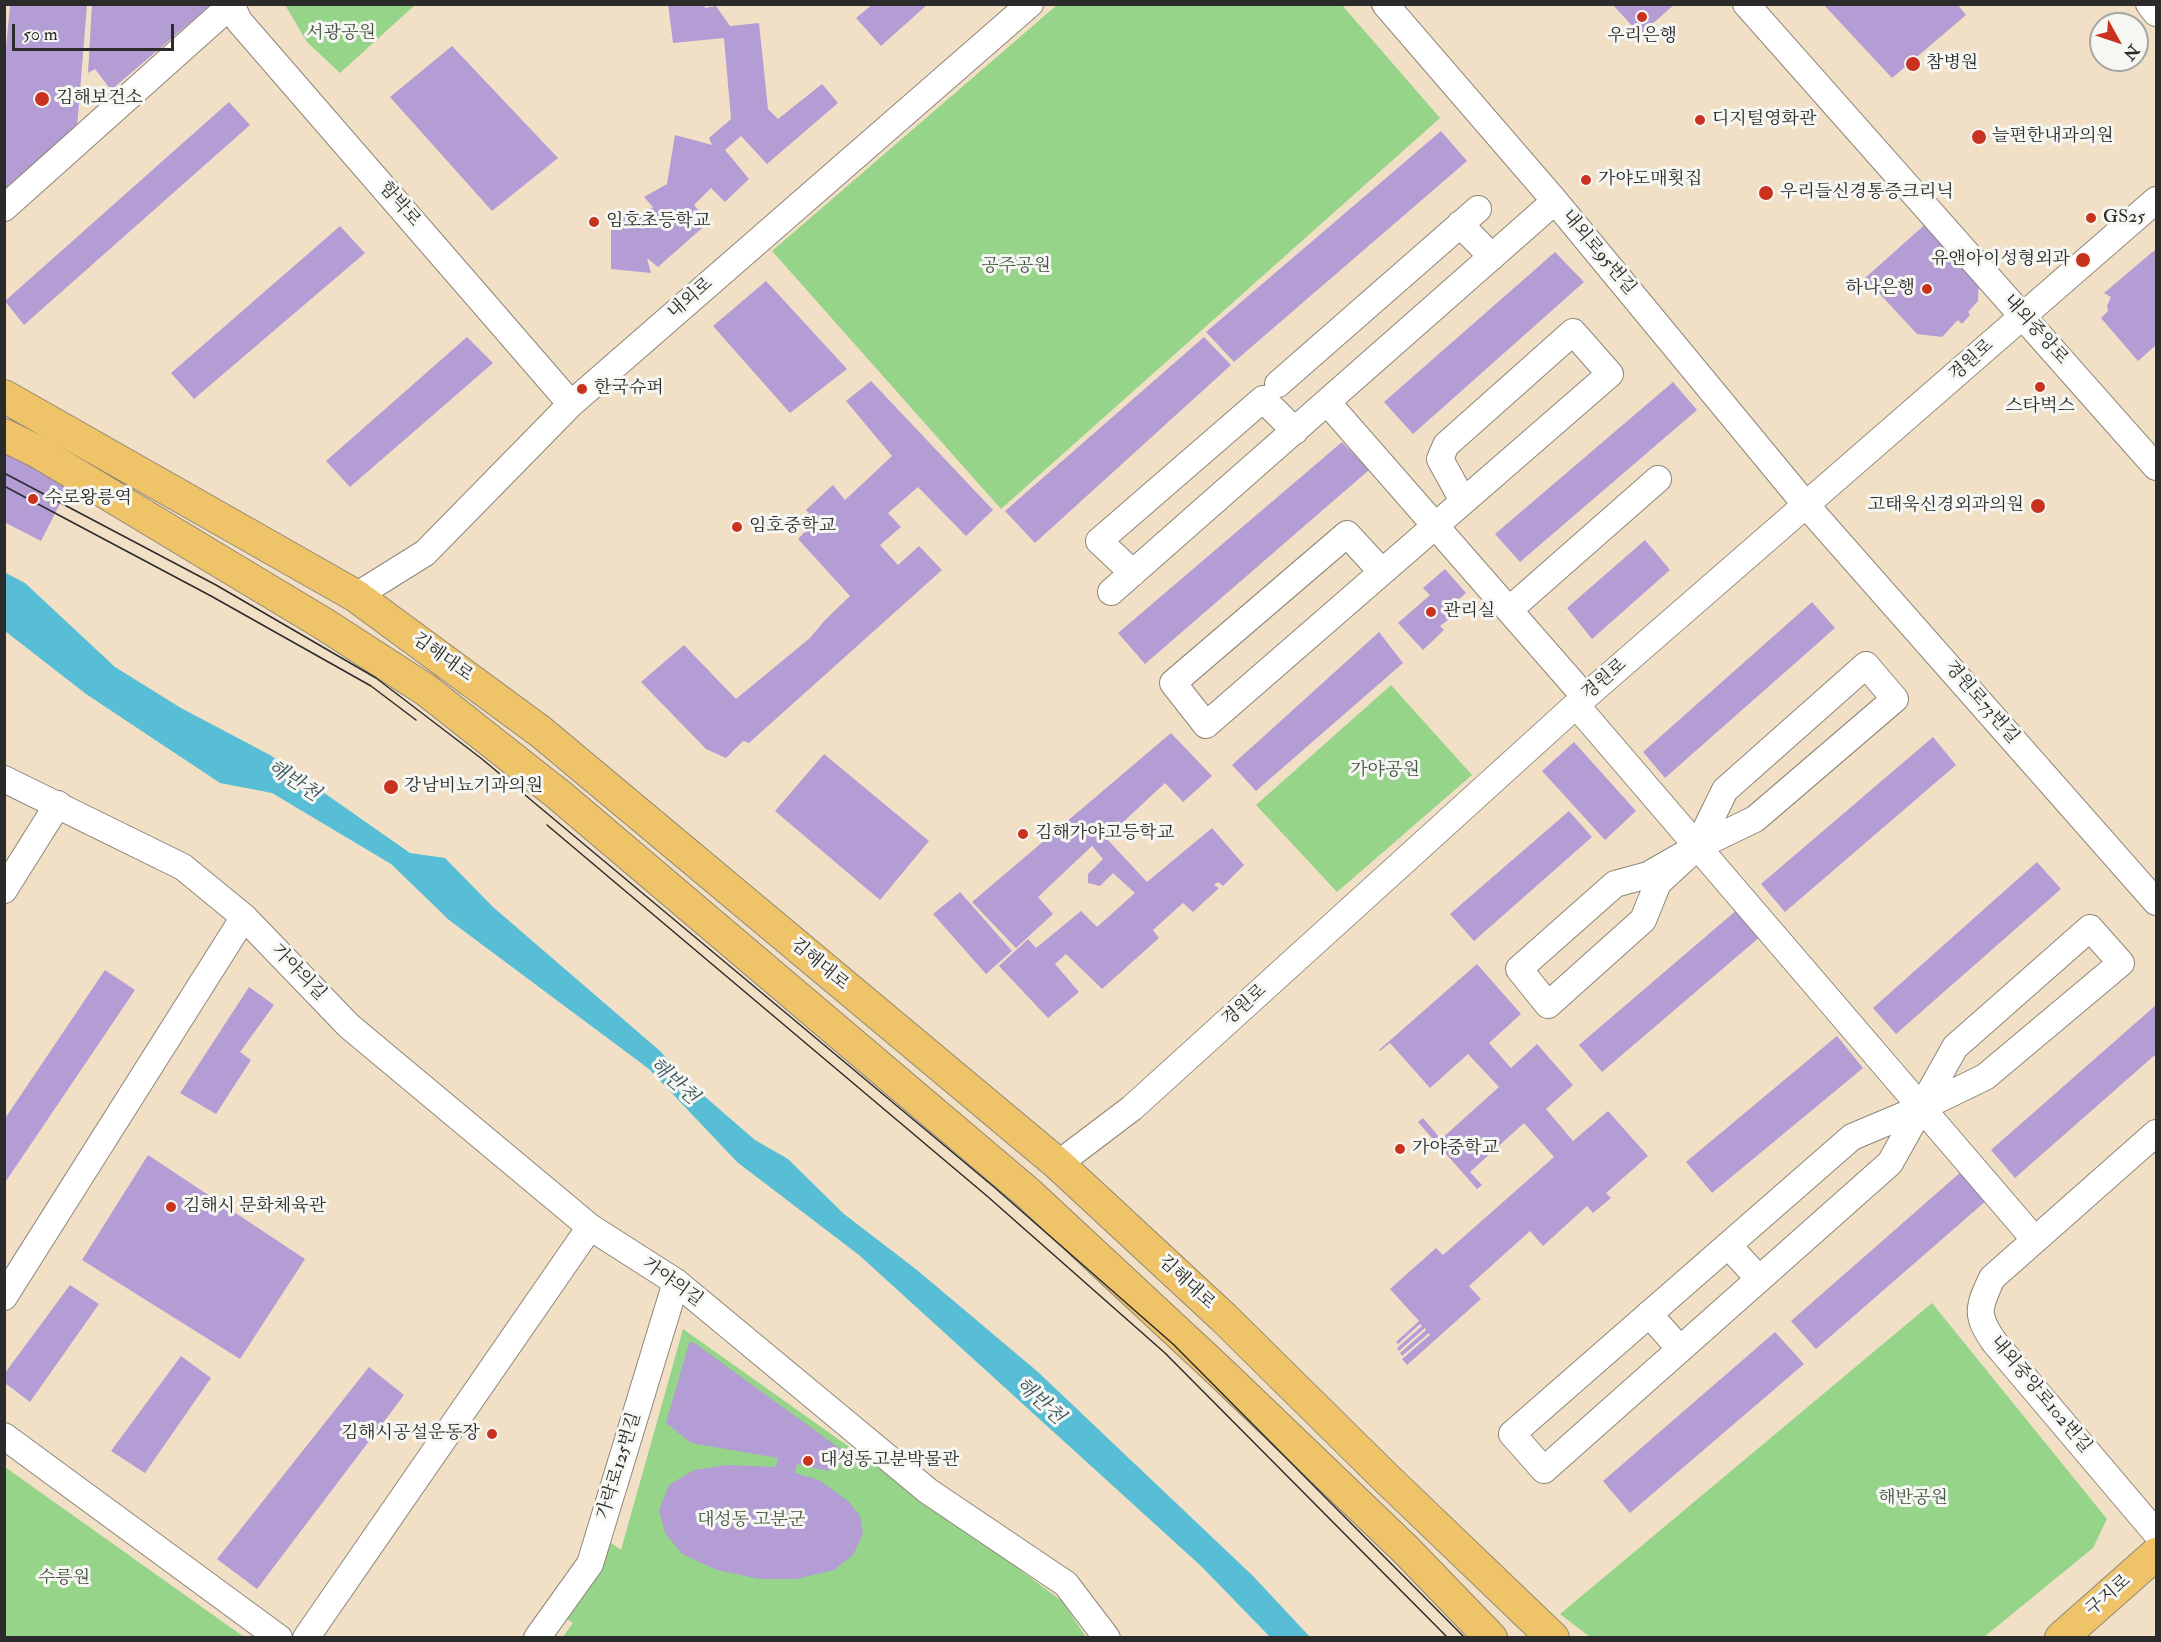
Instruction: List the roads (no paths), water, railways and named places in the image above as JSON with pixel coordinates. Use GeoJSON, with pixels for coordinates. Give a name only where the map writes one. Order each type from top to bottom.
{"type":"FeatureCollection","features":[{"type":"Feature","properties":{"kind":"main road","name":"김해대로"},"geometry":{"type":"LineString","coordinates":[[4,396],[356,596],[541,732],[1058,1164],[1223,1317],[1553,1638]]}},
{"type":"Feature","properties":{"kind":"main road","name":"김해대로"},"geometry":{"type":"LineString","coordinates":[[4,435],[50,459],[294,606],[408,678],[558,795],[1028,1193],[1233,1384],[1405,1549],[1491,1638]]}},
{"type":"Feature","properties":{"kind":"main road","name":"구지로"},"geometry":{"type":"LineString","coordinates":[[2061,1638],[2157,1554]]}},
{"type":"Feature","properties":{"kind":"street","name":"내외로"},"geometry":{"type":"LineString","coordinates":[[356,596],[424,553],[570,404],[1030,4]]}},
{"type":"Feature","properties":{"kind":"street","name":"내외로95번길"},"geometry":{"type":"LineString","coordinates":[[1385,4],[1555,201],[1806,505]]}},
{"type":"Feature","properties":{"kind":"street","name":"내외중앙로"},"geometry":{"type":"LineString","coordinates":[[1746,4],[2157,467]]}},
{"type":"Feature","properties":{"kind":"street"},"geometry":{"type":"LineString","coordinates":[[2149,4],[2157,13]]}},
{"type":"Feature","properties":{"kind":"street","name":"함박로"},"geometry":{"type":"LineString","coordinates":[[231,5],[239,21],[570,404]]}},
{"type":"Feature","properties":{"kind":"street"},"geometry":{"type":"LineString","coordinates":[[4,208],[231,5]]}},
{"type":"Feature","properties":{"kind":"street","name":"경원로"},"geometry":{"type":"LineString","coordinates":[[1058,1164],[1132,1108],[1581,701],[2157,200]]}},
{"type":"Feature","properties":{"kind":"street"},"geometry":{"type":"LineString","coordinates":[[1111,592],[1555,201]]}},
{"type":"Feature","properties":{"kind":"street"},"geometry":{"type":"LineString","coordinates":[[1278,384],[1469,217],[1492,257]]}},
{"type":"Feature","properties":{"kind":"street"},"geometry":{"type":"LineString","coordinates":[[1382,572],[1347,534],[1173,682],[1206,725],[1610,374],[1573,332],[1446,445],[1440,459],[1463,501]]}},
{"type":"Feature","properties":{"kind":"street"},"geometry":{"type":"LineString","coordinates":[[1133,573],[1099,541],[1263,399],[1295,431]]}},
{"type":"Feature","properties":{"kind":"street"},"geometry":{"type":"LineString","coordinates":[[1327,402],[1509,610],[1697,847],[2035,1240]]}},
{"type":"Feature","properties":{"kind":"street"},"geometry":{"type":"LineString","coordinates":[[1509,610],[1658,479]]}},
{"type":"Feature","properties":{"kind":"street","name":"경원로73번길"},"geometry":{"type":"LineString","coordinates":[[1806,505],[2157,902]]}},
{"type":"Feature","properties":{"kind":"street"},"geometry":{"type":"LineString","coordinates":[[1697,847],[1648,875],[1615,884],[1519,969],[1548,1005],[1643,920],[1658,883],[1697,847],[1725,790],[1866,665],[1895,699],[1755,819],[1697,847]]}},
{"type":"Feature","properties":{"kind":"street","name":"가야의길"},"geometry":{"type":"LineString","coordinates":[[4,778],[183,867],[244,917],[349,1026],[590,1227],[676,1282],[928,1491],[1066,1584],[1107,1638]]}},
{"type":"Feature","properties":{"kind":"street"},"geometry":{"type":"LineString","coordinates":[[4,890],[58,804]]}},
{"type":"Feature","properties":{"kind":"street"},"geometry":{"type":"LineString","coordinates":[[4,1297],[244,917]]}},
{"type":"Feature","properties":{"kind":"street"},"geometry":{"type":"LineString","coordinates":[[1921,1108],[1852,1137],[1512,1434],[1544,1470],[1890,1163],[1921,1108],[1955,1047],[2090,928],[2121,963],[1985,1077],[1921,1108]]}},
{"type":"Feature","properties":{"kind":"street","name":"내외중앙로102번길"},"geometry":{"type":"LineString","coordinates":[[2157,1133],[1992,1278],[1979,1308],[1983,1326],[2157,1533]]}},
{"type":"Feature","properties":{"kind":"street"},"geometry":{"type":"LineString","coordinates":[[306,1638],[590,1227]]}},
{"type":"Feature","properties":{"kind":"street"},"geometry":{"type":"LineString","coordinates":[[1728,1245],[1759,1279]]}},
{"type":"Feature","properties":{"kind":"street","name":"가락로125번길"},"geometry":{"type":"LineString","coordinates":[[537,1638],[590,1564],[676,1282]]}},
{"type":"Feature","properties":{"kind":"street"},"geometry":{"type":"LineString","coordinates":[[1649,1314],[1680,1349]]}},
{"type":"Feature","properties":{"kind":"street"},"geometry":{"type":"LineString","coordinates":[[4,1436],[279,1638]]}},
{"type":"Feature","properties":{"kind":"water","name":"해반천"},"geometry":{"type":"Polygon","coordinates":[[[4,572],[25,583],[115,667],[181,708],[270,755],[410,853],[445,858],[493,907],[660,1051],[688,1082],[755,1140],[788,1159],[844,1214],[917,1270],[1038,1372],[1253,1576],[1310,1637],[1270,1637],[1201,1566],[859,1255],[737,1162],[649,1069],[449,920],[391,864],[272,793],[220,783],[86,694],[5,631],[4,572]]]}},
{"type":"Feature","properties":{"kind":"tram line"},"geometry":{"type":"LineString","coordinates":[[4,473],[216,585],[376,678],[482,759],[994,1187],[1173,1344],[1465,1638]]}},
{"type":"Feature","properties":{"kind":"tram line"},"geometry":{"type":"LineString","coordinates":[[4,486],[211,596],[371,686],[416,720]]}},
{"type":"Feature","properties":{"kind":"tram line"},"geometry":{"type":"LineString","coordinates":[[547,825],[987,1196],[1165,1353],[1448,1638]]}},
{"type":"Feature","properties":{"kind":"place","name":"우리은행"},"geometry":{"type":"Point","coordinates":[1642,17]}},
{"type":"Feature","properties":{"kind":"place","name":"참병원"},"geometry":{"type":"Point","coordinates":[1913,64]}},
{"type":"Feature","properties":{"kind":"place","name":"김해보건소"},"geometry":{"type":"Point","coordinates":[42,99]}},
{"type":"Feature","properties":{"kind":"place","name":"디지털영화관"},"geometry":{"type":"Point","coordinates":[1700,120]}},
{"type":"Feature","properties":{"kind":"place","name":"늘편한내과의원"},"geometry":{"type":"Point","coordinates":[1979,137]}},
{"type":"Feature","properties":{"kind":"place","name":"가야도매횟집"},"geometry":{"type":"Point","coordinates":[1586,180]}},
{"type":"Feature","properties":{"kind":"place","name":"우리들신경통증크리닉"},"geometry":{"type":"Point","coordinates":[1766,193]}},
{"type":"Feature","properties":{"kind":"place","name":"GS25"},"geometry":{"type":"Point","coordinates":[2091,218]}},
{"type":"Feature","properties":{"kind":"place","name":"임호초등학교"},"geometry":{"type":"Point","coordinates":[594,222]}},
{"type":"Feature","properties":{"kind":"place","name":"유앤아이성형외과"},"geometry":{"type":"Point","coordinates":[2083,260]}},
{"type":"Feature","properties":{"kind":"place","name":"하나은행"},"geometry":{"type":"Point","coordinates":[1927,289]}},
{"type":"Feature","properties":{"kind":"place","name":"스타벅스"},"geometry":{"type":"Point","coordinates":[2040,387]}},
{"type":"Feature","properties":{"kind":"place","name":"한국슈퍼"},"geometry":{"type":"Point","coordinates":[582,389]}},
{"type":"Feature","properties":{"kind":"place","name":"수로왕릉역"},"geometry":{"type":"Point","coordinates":[33,499]}},
{"type":"Feature","properties":{"kind":"place","name":"고태욱신경외과의원"},"geometry":{"type":"Point","coordinates":[2038,506]}},
{"type":"Feature","properties":{"kind":"place","name":"임호중학교"},"geometry":{"type":"Point","coordinates":[737,527]}},
{"type":"Feature","properties":{"kind":"place","name":"관리실"},"geometry":{"type":"Point","coordinates":[1431,612]}},
{"type":"Feature","properties":{"kind":"place","name":"강남비뇨기과의원"},"geometry":{"type":"Point","coordinates":[391,787]}},
{"type":"Feature","properties":{"kind":"place","name":"김해가야고등학교"},"geometry":{"type":"Point","coordinates":[1023,834]}},
{"type":"Feature","properties":{"kind":"place","name":"가야중학교"},"geometry":{"type":"Point","coordinates":[1400,1149]}},
{"type":"Feature","properties":{"kind":"place","name":"김해시 문화체육관"},"geometry":{"type":"Point","coordinates":[171,1207]}},
{"type":"Feature","properties":{"kind":"place","name":"김해시공설운동장"},"geometry":{"type":"Point","coordinates":[492,1434]}},
{"type":"Feature","properties":{"kind":"place","name":"대성동고분박물관"},"geometry":{"type":"Point","coordinates":[808,1461]}},
{"type":"Feature","properties":{"kind":"park label","name":"서광공원"},"geometry":{"type":"Point","coordinates":[341,34]}},
{"type":"Feature","properties":{"kind":"park label","name":"공주공원"},"geometry":{"type":"Point","coordinates":[1016,267]}},
{"type":"Feature","properties":{"kind":"park label","name":"가야공원"},"geometry":{"type":"Point","coordinates":[1385,771]}},
{"type":"Feature","properties":{"kind":"park label","name":"해반공원"},"geometry":{"type":"Point","coordinates":[1913,1499]}},
{"type":"Feature","properties":{"kind":"park label","name":"대성동 고분군"},"geometry":{"type":"Point","coordinates":[751,1521]}},
{"type":"Feature","properties":{"kind":"park label","name":"수릉원"},"geometry":{"type":"Point","coordinates":[64,1579]}}]}
